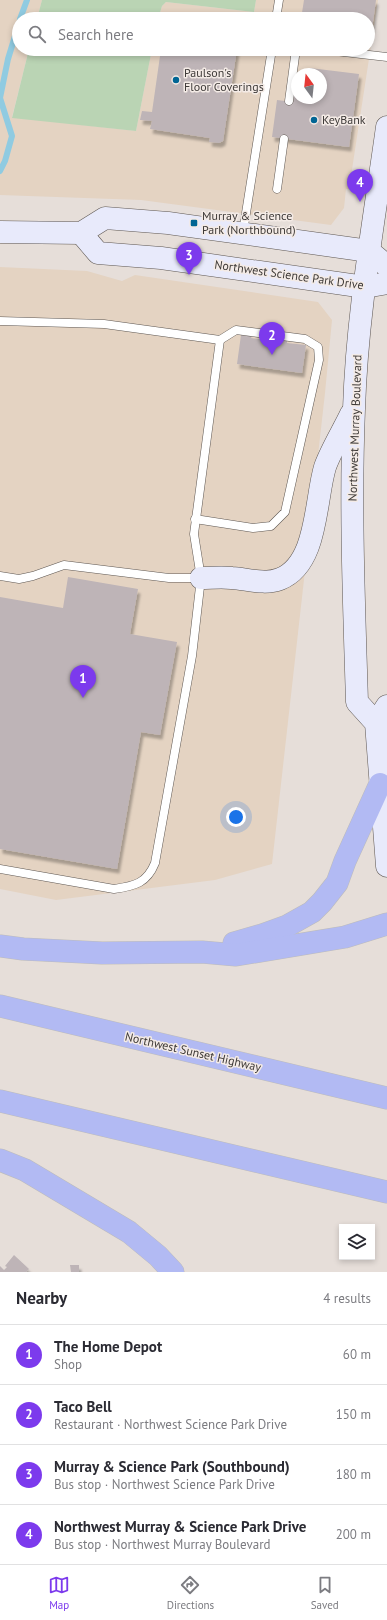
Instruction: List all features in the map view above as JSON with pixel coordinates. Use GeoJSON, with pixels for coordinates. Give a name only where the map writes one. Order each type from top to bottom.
{"type":"FeatureCollection","features":[{"type":"Feature","properties":{"kind":"highway"},"geometry":{"type":"LineString","coordinates":[[202,952],[262,935],[287,926],[312,912],[337,883],[345,861],[380,784]]}},
{"type":"Feature","properties":{"kind":"highway"},"geometry":{"type":"LineString","coordinates":[[0,946],[23,949],[102,953],[202,952],[236,955],[345,937],[387,924]]}},
{"type":"Feature","properties":{"kind":"highway","name":"Northwest Sunset Highway"},"geometry":{"type":"LineString","coordinates":[[0,1006],[387,1098]]}},
{"type":"Feature","properties":{"kind":"highway"},"geometry":{"type":"LineString","coordinates":[[0,1101],[387,1192]]}},
{"type":"Feature","properties":{"kind":"highway"},"geometry":{"type":"LineString","coordinates":[[0,1160],[25,1170],[129,1232],[158,1256],[173,1272]]}},
{"type":"Feature","properties":{"kind":"main road","name":"Northwest Murray Boulevard"},"geometry":{"type":"LineString","coordinates":[[387,127],[360,320],[354,408],[352,516],[357,702],[381,715],[380,784],[387,866]]}},
{"type":"Feature","properties":{"kind":"main road"},"geometry":{"type":"LineString","coordinates":[[0,232],[81,233],[105,218],[168,223],[369,251],[387,266]]}},
{"type":"Feature","properties":{"kind":"main road","name":"Northwest Science Park Drive"},"geometry":{"type":"LineString","coordinates":[[81,233],[98,253],[161,258],[365,287],[387,283]]}},
{"type":"Feature","properties":{"kind":"main road"},"geometry":{"type":"LineString","coordinates":[[201,578],[232,578],[250,581],[265,581],[279,579],[296,569],[307,549],[326,466],[354,408]]}},
{"type":"Feature","properties":{"kind":"lane"},"geometry":{"type":"LineString","coordinates":[[277,12],[279,0]]}},
{"type":"Feature","properties":{"kind":"lane"},"geometry":{"type":"LineString","coordinates":[[243,233],[271,56]]}},
{"type":"Feature","properties":{"kind":"lane"},"geometry":{"type":"LineString","coordinates":[[289,101],[295,56]]}},
{"type":"Feature","properties":{"kind":"lane"},"geometry":{"type":"LineString","coordinates":[[375,56],[387,57]]}},
{"type":"Feature","properties":{"kind":"lane"},"geometry":{"type":"LineString","coordinates":[[277,189],[284,138]]}},
{"type":"Feature","properties":{"kind":"lane"},"geometry":{"type":"LineString","coordinates":[[0,321],[104,324],[220,340],[236,330],[305,339],[318,347],[319,360],[284,512],[271,526],[254,528],[195,519]]}},
{"type":"Feature","properties":{"kind":"lane"},"geometry":{"type":"LineString","coordinates":[[0,869],[114,889],[125,888],[140,882],[150,874],[155,863],[191,664],[201,578],[194,534],[195,519],[220,340]]}},
{"type":"Feature","properties":{"kind":"lane"},"geometry":{"type":"LineString","coordinates":[[0,576],[19,578],[33,576],[64,565],[169,578],[201,578]]}},
{"type":"Feature","properties":{"kind":"shaded area"},"geometry":{"type":"Polygon","coordinates":[[[0,0],[42,0],[39,12],[12,12],[12,56],[27,56],[12,117],[136,131],[151,56],[369,56],[349,189],[346,189],[344,208],[331,225],[141,200],[0,195],[0,0]]]}},
{"type":"Feature","properties":{"kind":"shaded area"},"geometry":{"type":"Polygon","coordinates":[[[256,0],[378,0],[375,20],[375,12],[254,12],[256,0]]]}},
{"type":"Feature","properties":{"kind":"shaded area"},"geometry":{"type":"Polygon","coordinates":[[[166,2],[254,12],[160,12],[162,6],[166,2]]]}},
{"type":"Feature","properties":{"kind":"shaded area"},"geometry":{"type":"Polygon","coordinates":[[[0,267],[87,271],[122,281],[135,275],[318,302],[332,320],[272,864],[215,880],[56,900],[0,889],[0,267]]]}},
{"type":"Feature","properties":{"kind":"green space"},"geometry":{"type":"Polygon","coordinates":[[[42,0],[256,0],[254,12],[166,2],[162,6],[160,12],[39,12],[42,0]]]}},
{"type":"Feature","properties":{"kind":"green space"},"geometry":{"type":"Polygon","coordinates":[[[27,56],[151,56],[136,131],[12,118],[27,56]]]}},
{"type":"Feature","properties":{"kind":"building"},"geometry":{"type":"Polygon","coordinates":[[[304,0],[376,0],[374,12],[302,12],[304,0]]]}},
{"type":"Feature","properties":{"kind":"building"},"geometry":{"type":"Polygon","coordinates":[[[160,56],[236,56],[223,141],[219,143],[209,142],[210,138],[150,129],[152,121],[140,120],[142,111],[152,112],[160,56]]]}},
{"type":"Feature","properties":{"kind":"building","name":"KeyBank"},"geometry":{"type":"Polygon","coordinates":[[[327,70],[359,74],[349,147],[272,137],[277,100],[291,102],[291,104],[327,104],[327,70]]]}},
{"type":"Feature","properties":{"kind":"building"},"geometry":{"type":"Polygon","coordinates":[[[241,335],[252,336],[251,338],[273,341],[273,339],[287,341],[287,343],[306,345],[302,373],[237,364],[241,335]]]}},
{"type":"Feature","properties":{"kind":"building"},"geometry":{"type":"Polygon","coordinates":[[[68,577],[138,589],[130,634],[177,642],[160,735],[141,732],[117,869],[0,849],[0,597],[63,608],[68,577]]]}},
{"type":"Feature","properties":{"kind":"building"},"geometry":{"type":"Polygon","coordinates":[[[14,1255],[29,1269],[26,1272],[0,1272],[0,1266],[4,1270],[7,1267],[5,1266],[14,1255]]]}},
{"type":"Feature","properties":{"kind":"building"},"geometry":{"type":"Polygon","coordinates":[[[70,1265],[79,1265],[79,1272],[71,1272],[70,1265]]]}},
{"type":"Feature","properties":{"kind":"waterway"},"geometry":{"type":"LineString","coordinates":[[23,12],[27,0]]}},
{"type":"Feature","properties":{"kind":"waterway"},"geometry":{"type":"LineString","coordinates":[[0,171],[5,161],[12,136],[0,98],[12,46]]}},
{"type":"Feature","properties":{"kind":"place","name":"Paulson's Floor Coverings"},"geometry":{"type":"Point","coordinates":[176,80]}},
{"type":"Feature","properties":{"kind":"place","name":"KeyBank"},"geometry":{"type":"Point","coordinates":[314,120]}},
{"type":"Feature","properties":{"kind":"place","name":"Northwest Murray & Science Park Drive"},"geometry":{"type":"Point","coordinates":[360,202]}},
{"type":"Feature","properties":{"kind":"place","name":"Murray & Science Park (Northbound)"},"geometry":{"type":"Point","coordinates":[194,223]}},
{"type":"Feature","properties":{"kind":"place","name":"Murray & Science Park (Southbound)"},"geometry":{"type":"Point","coordinates":[189,275]}},
{"type":"Feature","properties":{"kind":"place","name":"Taco Bell"},"geometry":{"type":"Point","coordinates":[272,355]}},
{"type":"Feature","properties":{"kind":"place","name":"The Home Depot"},"geometry":{"type":"Point","coordinates":[83,698]}}]}
